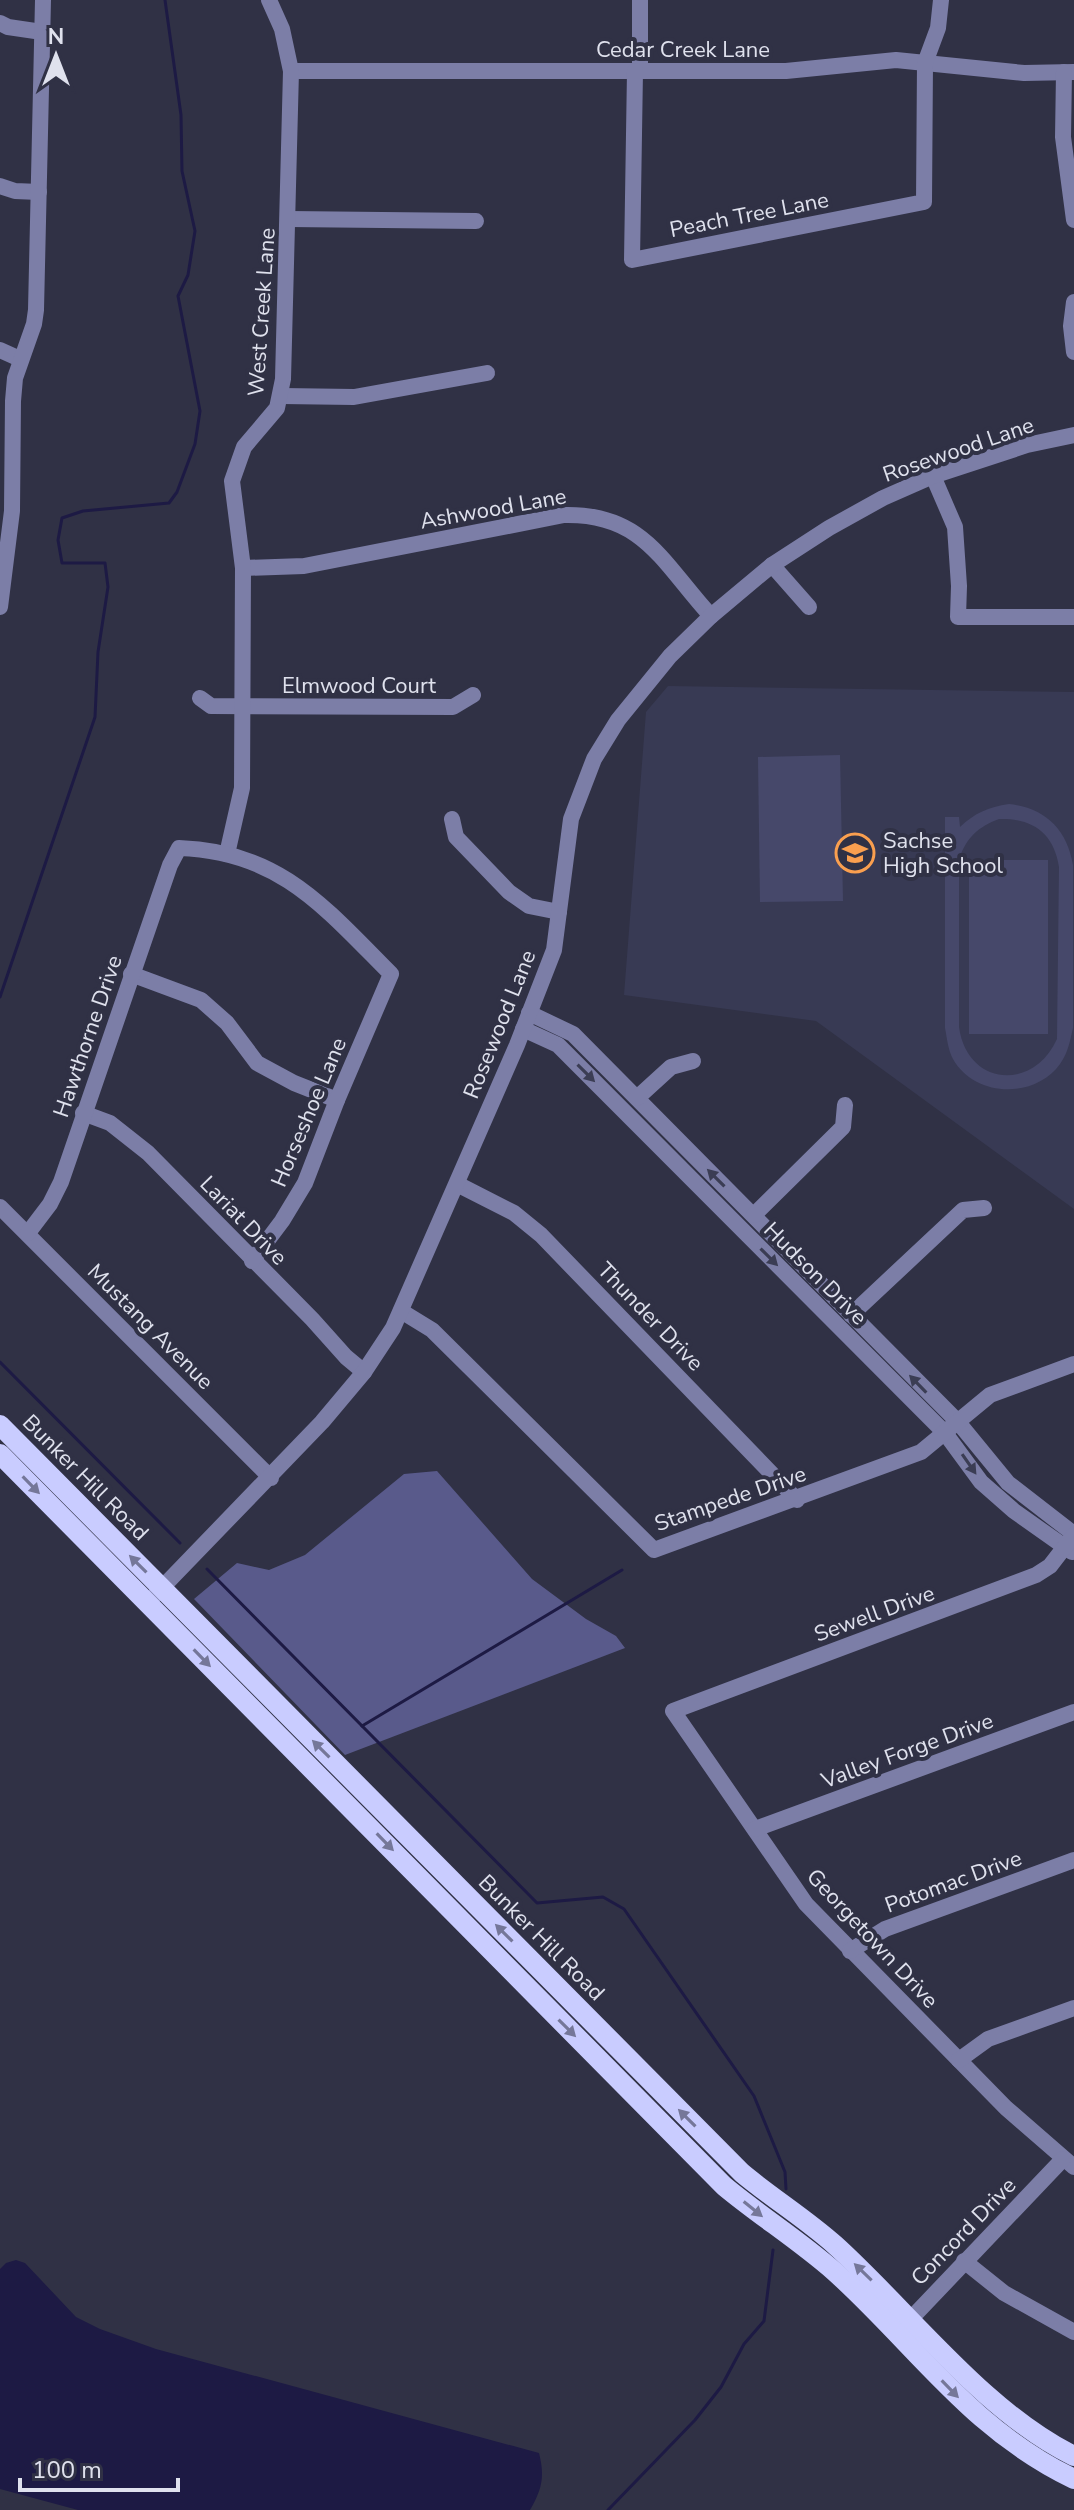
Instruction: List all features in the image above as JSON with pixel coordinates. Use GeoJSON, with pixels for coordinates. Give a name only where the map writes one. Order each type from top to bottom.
{"type":"FeatureCollection","features":[{"type":"Feature","properties":{"kind":"main road","name":"Bunker Hill Road"},"geometry":{"type":"LineString","coordinates":[[0,1425],[154,1595],[680,2144],[759,2215],[835,2272],[965,2404],[1025,2453],[1074,2479]]}},
{"type":"Feature","properties":{"kind":"main road","name":"Bunker Hill Road"},"geometry":{"type":"LineString","coordinates":[[0,1454],[154,1595],[742,2173],[833,2243],[995,2401],[1046,2441],[1074,2456]]}},
{"type":"Feature","properties":{"kind":"street"},"geometry":{"type":"LineString","coordinates":[[0,607],[12,511],[13,401],[20,359],[34,324],[36,310],[43,0]]}},
{"type":"Feature","properties":{"kind":"street","name":"West Creek Lane"},"geometry":{"type":"LineString","coordinates":[[227,854],[242,788],[243,568],[232,481],[244,447],[262,429],[282,396],[291,71],[282,29],[269,0]]}},
{"type":"Feature","properties":{"kind":"street"},"geometry":{"type":"LineString","coordinates":[[638,71],[640,0]]}},
{"type":"Feature","properties":{"kind":"street"},"geometry":{"type":"LineString","coordinates":[[925,63],[938,28],[941,0]]}},
{"type":"Feature","properties":{"kind":"street"},"geometry":{"type":"LineString","coordinates":[[0,23],[42,32]]}},
{"type":"Feature","properties":{"kind":"street","name":"Cedar Creek Lane"},"geometry":{"type":"LineString","coordinates":[[291,71],[786,71],[896,60],[1024,73],[1069,72]]}},
{"type":"Feature","properties":{"kind":"street","name":"Peach Tree Lane"},"geometry":{"type":"LineString","coordinates":[[638,71],[632,260],[924,202],[925,63]]}},
{"type":"Feature","properties":{"kind":"street"},"geometry":{"type":"LineString","coordinates":[[1069,72],[1063,137],[1074,220]]}},
{"type":"Feature","properties":{"kind":"street"},"geometry":{"type":"LineString","coordinates":[[0,186],[15,191],[39,192]]}},
{"type":"Feature","properties":{"kind":"street"},"geometry":{"type":"LineString","coordinates":[[289,219],[476,221]]}},
{"type":"Feature","properties":{"kind":"street"},"geometry":{"type":"LineString","coordinates":[[1074,302],[1071,326],[1074,352]]}},
{"type":"Feature","properties":{"kind":"street"},"geometry":{"type":"LineString","coordinates":[[0,350],[20,359]]}},
{"type":"Feature","properties":{"kind":"street"},"geometry":{"type":"LineString","coordinates":[[282,396],[354,397],[487,373]]}},
{"type":"Feature","properties":{"kind":"street","name":"Rosewood Lane"},"geometry":{"type":"LineString","coordinates":[[154,1595],[271,1478],[364,1372],[393,1328],[457,1184],[554,950],[571,819],[594,759],[618,720],[661,667],[711,616],[772,565],[856,513],[933,476],[1027,445],[1074,435]]}},
{"type":"Feature","properties":{"kind":"street"},"geometry":{"type":"LineString","coordinates":[[933,476],[955,527],[958,617],[1074,617]]}},
{"type":"Feature","properties":{"kind":"street","name":"Ashwood Lane"},"geometry":{"type":"LineString","coordinates":[[243,568],[304,566],[564,515],[590,515],[631,530],[649,543],[711,616]]}},
{"type":"Feature","properties":{"kind":"street"},"geometry":{"type":"LineString","coordinates":[[772,565],[809,607]]}},
{"type":"Feature","properties":{"kind":"street","name":"Elmwood Court"},"geometry":{"type":"LineString","coordinates":[[200,698],[211,706],[453,707],[473,695]]}},
{"type":"Feature","properties":{"kind":"street"},"geometry":{"type":"LineString","coordinates":[[452,819],[456,837],[509,892],[529,906],[559,912]]}},
{"type":"Feature","properties":{"kind":"street","name":"Hawthorne Drive"},"geometry":{"type":"LineString","coordinates":[[28,1233],[50,1204],[61,1182],[170,865],[179,848],[227,854]]}},
{"type":"Feature","properties":{"kind":"street","name":"Horseshoe Lane"},"geometry":{"type":"LineString","coordinates":[[227,854],[272,869],[315,898],[391,974],[305,1183],[252,1261]]}},
{"type":"Feature","properties":{"kind":"street"},"geometry":{"type":"LineString","coordinates":[[131,974],[201,1000],[227,1023],[257,1063],[294,1083],[337,1100]]}},
{"type":"Feature","properties":{"kind":"street","name":"Hudson Drive"},"geometry":{"type":"LineString","coordinates":[[526,1021],[573,1034],[851,1315],[951,1428],[981,1482],[1014,1511],[1072,1542]]}},
{"type":"Feature","properties":{"kind":"street","name":"Hudson Drive"},"geometry":{"type":"LineString","coordinates":[[526,1021],[558,1045],[951,1428]]}},
{"type":"Feature","properties":{"kind":"street"},"geometry":{"type":"LineString","coordinates":[[637,1098],[671,1067],[693,1061]]}},
{"type":"Feature","properties":{"kind":"street"},"geometry":{"type":"LineString","coordinates":[[754,1215],[843,1127],[845,1105]]}},
{"type":"Feature","properties":{"kind":"street","name":"Lariat Drive"},"geometry":{"type":"LineString","coordinates":[[83,1113],[110,1123],[148,1153],[364,1372]]}},
{"type":"Feature","properties":{"kind":"street","name":"Thunder Drive"},"geometry":{"type":"LineString","coordinates":[[457,1184],[514,1213],[541,1235],[797,1500]]}},
{"type":"Feature","properties":{"kind":"street","name":"Mustang Avenue"},"geometry":{"type":"LineString","coordinates":[[0,1207],[271,1478]]}},
{"type":"Feature","properties":{"kind":"street"},"geometry":{"type":"LineString","coordinates":[[851,1315],[963,1210],[984,1208]]}},
{"type":"Feature","properties":{"kind":"street","name":"Stampede Drive"},"geometry":{"type":"LineString","coordinates":[[401,1311],[442,1339],[654,1550],[921,1452],[990,1395],[1074,1364]]}},
{"type":"Feature","properties":{"kind":"street","name":"Sewell Drive"},"geometry":{"type":"LineString","coordinates":[[673,1711],[1003,1589],[1050,1566],[1072,1542]]}},
{"type":"Feature","properties":{"kind":"street","name":"Georgetown Drive"},"geometry":{"type":"LineString","coordinates":[[673,1711],[806,1904],[1006,2108],[1068,2163]]}},
{"type":"Feature","properties":{"kind":"street","name":"Valley Forge Drive"},"geometry":{"type":"LineString","coordinates":[[755,1829],[1074,1712]]}},
{"type":"Feature","properties":{"kind":"street","name":"Potomac Drive"},"geometry":{"type":"LineString","coordinates":[[850,1951],[885,1929],[1074,1860]]}},
{"type":"Feature","properties":{"kind":"street"},"geometry":{"type":"LineString","coordinates":[[959,2060],[988,2039],[1074,2008]]}},
{"type":"Feature","properties":{"kind":"street","name":"Concord Drive"},"geometry":{"type":"LineString","coordinates":[[895,2334],[964,2261],[1068,2163]]}},
{"type":"Feature","properties":{"kind":"street"},"geometry":{"type":"LineString","coordinates":[[964,2261],[1004,2293],[1074,2332]]}},
{"type":"Feature","properties":{"kind":"shaded area","name":"Sachse High School"},"geometry":{"type":"Polygon","coordinates":[[[668,686],[1074,692],[1074,1209],[816,1021],[624,995],[646,712],[668,686]]]}},
{"type":"Feature","properties":{"kind":"shaded area"},"geometry":{"type":"Polygon","coordinates":[[[840,755],[843,901],[760,902],[758,757],[840,755]]]}},
{"type":"Feature","properties":{"kind":"shaded area"},"geometry":{"type":"Polygon","coordinates":[[[1001,805],[1022,806],[1052,822],[1066,841],[1073,865],[1073,1028],[1068,1047],[1060,1064],[1049,1075],[1021,1088],[1005,1089],[975,1081],[963,1072],[951,1055],[945,1028],[945,817],[959,817],[960,827],[982,811],[1001,805]],[[999,819],[979,829],[959,859],[959,1027],[965,1047],[974,1061],[987,1071],[1002,1075],[1018,1074],[1033,1068],[1057,1039],[1059,867],[1052,845],[1040,830],[1011,819],[999,819]]]}},
{"type":"Feature","properties":{"kind":"shaded area"},"geometry":{"type":"Polygon","coordinates":[[[969,860],[1048,860],[1048,1034],[969,1034],[969,860]]]}},
{"type":"Feature","properties":{"kind":"shaded area"},"geometry":{"type":"Polygon","coordinates":[[[437,1471],[532,1579],[586,1619],[616,1636],[625,1648],[345,1755],[194,1599],[237,1563],[269,1570],[305,1555],[404,1474],[437,1471]]]}},
{"type":"Feature","properties":{"kind":"shaded area"},"geometry":{"type":"Polygon","coordinates":[[[16,2260],[25,2263],[76,2317],[100,2329],[156,2349],[539,2453],[542,2476],[537,2496],[530,2510],[78,2510],[0,2489],[0,2269],[16,2260]]]}},
{"type":"Feature","properties":{"kind":"waterway"},"geometry":{"type":"LineString","coordinates":[[0,997],[95,717],[98,652],[108,587],[105,563],[62,563],[58,540],[62,518],[83,511],[169,503],[177,492],[195,444],[200,411],[178,296],[188,275],[195,231],[182,171],[181,115],[165,0]]}},
{"type":"Feature","properties":{"kind":"waterway"},"geometry":{"type":"LineString","coordinates":[[0,1362],[180,1543]]}},
{"type":"Feature","properties":{"kind":"waterway"},"geometry":{"type":"LineString","coordinates":[[207,1569],[537,1903],[603,1897],[624,1909],[754,2096],[785,2172],[786,2189]]}},
{"type":"Feature","properties":{"kind":"waterway"},"geometry":{"type":"LineString","coordinates":[[362,1726],[622,1570]]}},
{"type":"Feature","properties":{"kind":"waterway"},"geometry":{"type":"LineString","coordinates":[[608,2510],[695,2420],[721,2387],[744,2344],[764,2321],[773,2250]]}},
{"type":"Feature","properties":{"kind":"place","name":"Sachse High School"},"geometry":{"type":"Point","coordinates":[855,853]}}]}
